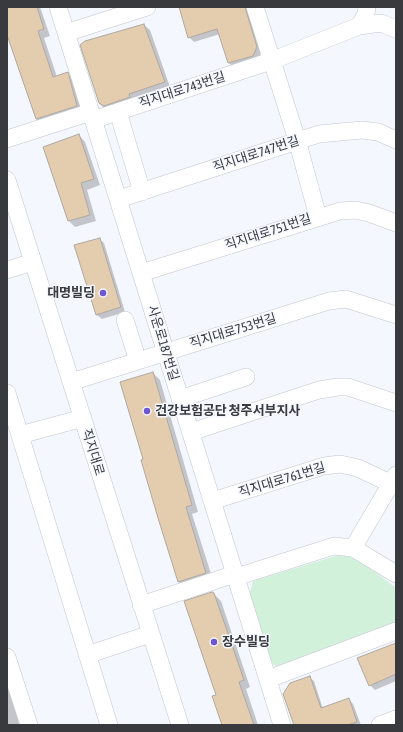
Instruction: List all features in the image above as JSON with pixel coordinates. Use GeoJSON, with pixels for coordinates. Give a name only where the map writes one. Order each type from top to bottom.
{"type":"FeatureCollection","features":[{"type":"Feature","properties":{"kind":"street","name":"사운로187번길"},"geometry":{"type":"LineString","coordinates":[[58,7],[282,725]]}},
{"type":"Feature","properties":{"kind":"street"},"geometry":{"type":"LineString","coordinates":[[66,32],[147,7]]}},
{"type":"Feature","properties":{"kind":"street"},"geometry":{"type":"LineString","coordinates":[[255,7],[297,140],[318,217]]}},
{"type":"Feature","properties":{"kind":"street"},"geometry":{"type":"LineString","coordinates":[[359,26],[366,14],[367,7]]}},
{"type":"Feature","properties":{"kind":"street","name":"직지대로743번길"},"geometry":{"type":"LineString","coordinates":[[7,138],[92,116],[118,112],[271,61],[359,26],[381,24],[396,29]]}},
{"type":"Feature","properties":{"kind":"street"},"geometry":{"type":"LineString","coordinates":[[118,112],[142,192]]}},
{"type":"Feature","properties":{"kind":"street","name":"직지대로747번길"},"geometry":{"type":"LineString","coordinates":[[119,199],[319,134],[362,130],[378,132],[396,140]]}},
{"type":"Feature","properties":{"kind":"street","name":"직지대로"},"geometry":{"type":"LineString","coordinates":[[7,180],[180,725]]}},
{"type":"Feature","properties":{"kind":"street","name":"직지대로751번길"},"geometry":{"type":"LineString","coordinates":[[141,273],[340,211],[356,210],[396,223]]}},
{"type":"Feature","properties":{"kind":"street"},"geometry":{"type":"LineString","coordinates":[[7,270],[34,262]]}},
{"type":"Feature","properties":{"kind":"street","name":"직지대로753번길"},"geometry":{"type":"LineString","coordinates":[[72,382],[329,301],[346,300],[396,315]]}},
{"type":"Feature","properties":{"kind":"street"},"geometry":{"type":"LineString","coordinates":[[125,320],[138,362]]}},
{"type":"Feature","properties":{"kind":"street"},"geometry":{"type":"LineString","coordinates":[[180,399],[246,378]]}},
{"type":"Feature","properties":{"kind":"street"},"geometry":{"type":"LineString","coordinates":[[191,432],[319,390],[338,387],[348,387],[396,404]]}},
{"type":"Feature","properties":{"kind":"street"},"geometry":{"type":"LineString","coordinates":[[7,393],[109,725]]}},
{"type":"Feature","properties":{"kind":"street"},"geometry":{"type":"LineString","coordinates":[[20,435],[83,418]]}},
{"type":"Feature","properties":{"kind":"street","name":"직지대로761번길"},"geometry":{"type":"LineString","coordinates":[[212,501],[324,466],[340,464],[358,468],[395,482]]}},
{"type":"Feature","properties":{"kind":"street"},"geometry":{"type":"LineString","coordinates":[[353,548],[395,482]]}},
{"type":"Feature","properties":{"kind":"street"},"geometry":{"type":"LineString","coordinates":[[141,605],[334,546],[353,548],[396,574]]}},
{"type":"Feature","properties":{"kind":"street"},"geometry":{"type":"LineString","coordinates":[[268,679],[396,631]]}},
{"type":"Feature","properties":{"kind":"street"},"geometry":{"type":"LineString","coordinates":[[87,655],[150,634]]}},
{"type":"Feature","properties":{"kind":"street"},"geometry":{"type":"LineString","coordinates":[[7,656],[29,725]]}},
{"type":"Feature","properties":{"kind":"street"},"geometry":{"type":"LineString","coordinates":[[380,725],[396,719]]}},
{"type":"Feature","properties":{"kind":"green space"},"geometry":{"type":"Polygon","coordinates":[[[339,555],[350,557],[370,568],[396,588],[396,628],[282,670],[270,662],[249,596],[253,581],[339,555]]]}},
{"type":"Feature","properties":{"kind":"building"},"geometry":{"type":"Polygon","coordinates":[[[7,7],[37,7],[44,29],[38,31],[53,77],[68,72],[77,106],[36,119],[7,35],[7,7]]]}},
{"type":"Feature","properties":{"kind":"building"},"geometry":{"type":"Polygon","coordinates":[[[179,7],[245,7],[257,47],[253,56],[228,63],[217,29],[188,38],[179,7]]]}},
{"type":"Feature","properties":{"kind":"building"},"geometry":{"type":"Polygon","coordinates":[[[144,24],[165,82],[129,94],[130,97],[104,106],[99,103],[80,45],[85,41],[144,24]]]}},
{"type":"Feature","properties":{"kind":"building"},"geometry":{"type":"Polygon","coordinates":[[[79,134],[94,179],[81,183],[90,215],[68,221],[43,147],[79,134]]]}},
{"type":"Feature","properties":{"kind":"building"},"geometry":{"type":"Polygon","coordinates":[[[100,238],[121,307],[96,315],[74,245],[100,238]]]}},
{"type":"Feature","properties":{"kind":"building"},"geometry":{"type":"Polygon","coordinates":[[[153,372],[192,505],[186,507],[206,573],[178,582],[141,460],[143,459],[120,382],[153,372]]]}},
{"type":"Feature","properties":{"kind":"building","name":"장수빌딩"},"geometry":{"type":"Polygon","coordinates":[[[212,592],[214,593],[244,680],[239,682],[254,725],[222,725],[212,696],[216,695],[184,601],[212,592]]]}},
{"type":"Feature","properties":{"kind":"building"},"geometry":{"type":"Polygon","coordinates":[[[396,643],[396,674],[369,686],[357,658],[396,643]]]}},
{"type":"Feature","properties":{"kind":"building"},"geometry":{"type":"Polygon","coordinates":[[[310,676],[321,708],[349,698],[357,722],[347,725],[294,725],[283,694],[290,683],[310,676]]]}},
{"type":"Feature","properties":{"kind":"place","name":"대명빌딩"},"geometry":{"type":"Point","coordinates":[103,293]}},
{"type":"Feature","properties":{"kind":"place","name":"건강보험공단 청주서부지사"},"geometry":{"type":"Point","coordinates":[147,411]}},
{"type":"Feature","properties":{"kind":"place","name":"장수빌딩"},"geometry":{"type":"Point","coordinates":[214,642]}}]}
